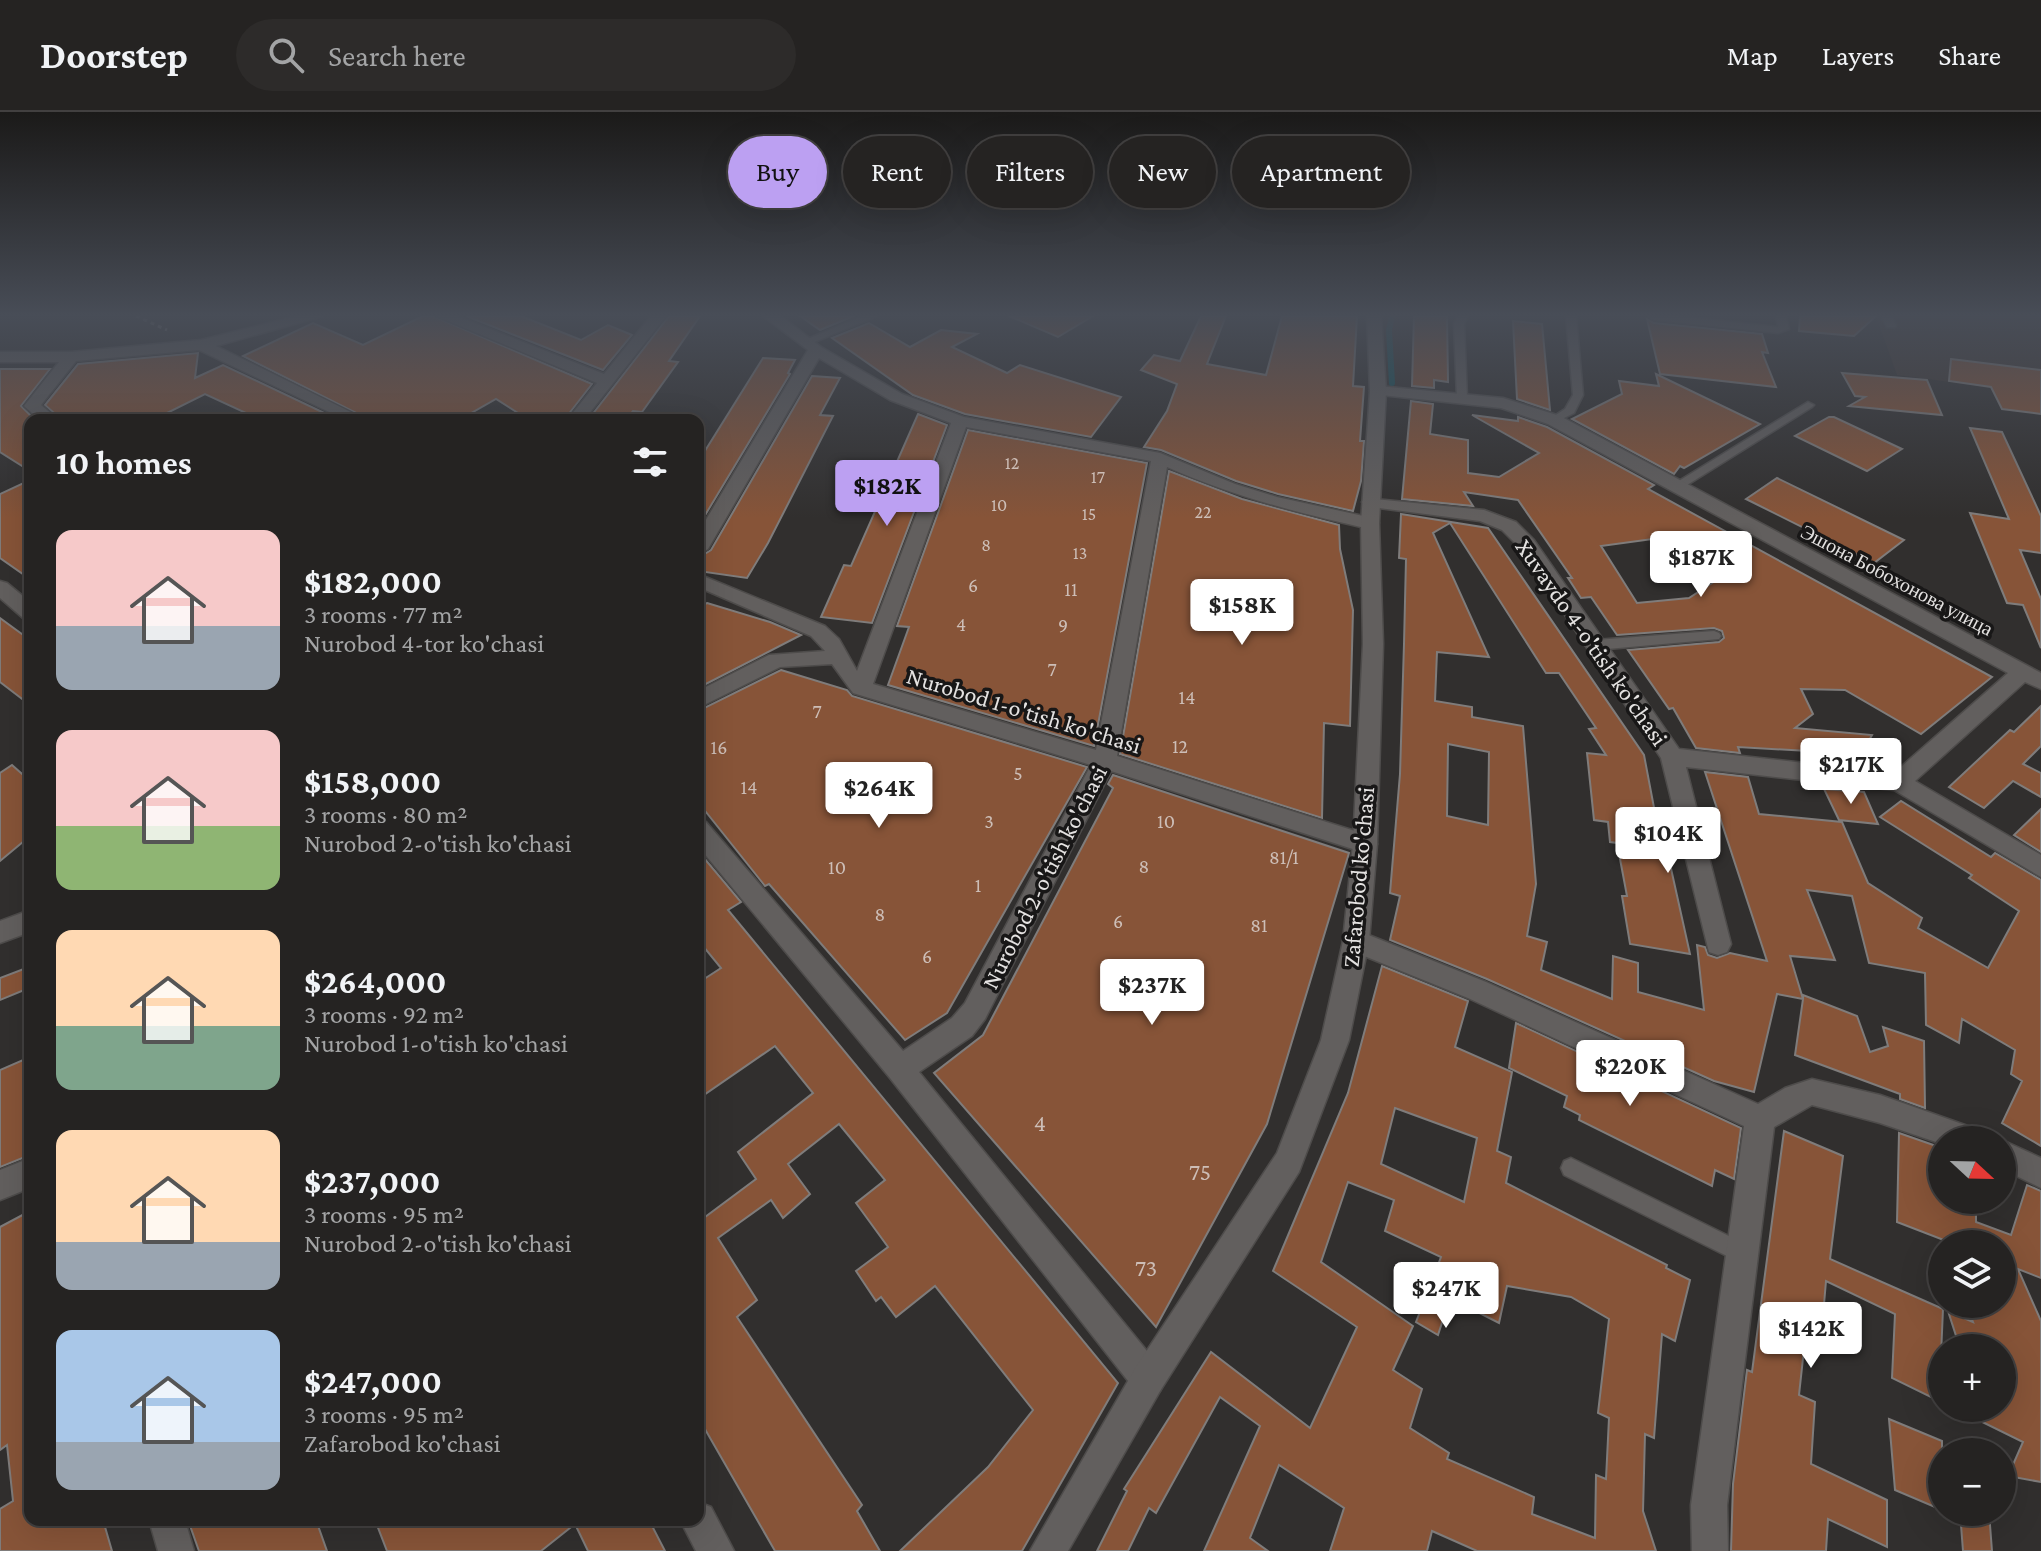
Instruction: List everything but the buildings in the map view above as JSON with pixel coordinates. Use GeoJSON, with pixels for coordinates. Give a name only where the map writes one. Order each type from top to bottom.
{"type":"FeatureCollection","features":[{"type":"Feature","properties":{"kind":"street"},"geometry":{"type":"LineString","coordinates":[[43,414],[32,406],[50,383]]}},
{"type":"Feature","properties":{"kind":"street"},"geometry":{"type":"LineString","coordinates":[[281,383],[346,414]]}},
{"type":"Feature","properties":{"kind":"street"},"geometry":{"type":"LineString","coordinates":[[580,414],[605,383]]}},
{"type":"Feature","properties":{"kind":"street"},"geometry":{"type":"LineString","coordinates":[[704,538],[791,383]]}},
{"type":"Feature","properties":{"kind":"street","name":"Xuvaydo 4-o'tish ko'chasi"},"geometry":{"type":"LineString","coordinates":[[873,383],[896,397],[960,421],[1160,458],[1229,488],[1273,502],[1371,512],[1484,516],[1509,526],[1527,544],[1672,757],[1718,944]]}},
{"type":"Feature","properties":{"kind":"street","name":"Zafarobod ko'chasi"},"geometry":{"type":"LineString","coordinates":[[1048,1551],[1148,1379],[1288,1162],[1335,1040],[1356,941],[1365,844],[1373,644],[1371,512],[1378,383]]}},
{"type":"Feature","properties":{"kind":"street","name":"Эшона Бобохонова улица"},"geometry":{"type":"LineString","coordinates":[[1378,391],[1503,403],[1554,420],[2032,677]]}},
{"type":"Feature","properties":{"kind":"street"},"geometry":{"type":"LineString","coordinates":[[704,583],[830,639],[851,681],[861,688],[960,421]]}},
{"type":"Feature","properties":{"kind":"street","name":"Nurobod 2-o'tish ko'chasi"},"geometry":{"type":"LineString","coordinates":[[900,1069],[962,1027],[975,1011],[1105,761],[1160,458]]}},
{"type":"Feature","properties":{"kind":"street"},"geometry":{"type":"LineString","coordinates":[[0,587],[24,608]]}},
{"type":"Feature","properties":{"kind":"street"},"geometry":{"type":"LineString","coordinates":[[704,697],[776,660],[840,657]]}},
{"type":"Feature","properties":{"kind":"street"},"geometry":{"type":"LineString","coordinates":[[1899,782],[2032,677]]}},
{"type":"Feature","properties":{"kind":"street","name":"Nurobod 1-o'tish ko'chasi"},"geometry":{"type":"LineString","coordinates":[[861,688],[1105,761],[1365,844]]}},
{"type":"Feature","properties":{"kind":"street","name":"Xuvaydo 4-o'tish ko'chasi"},"geometry":{"type":"LineString","coordinates":[[1672,757],[1899,782],[2041,867]]}},
{"type":"Feature","properties":{"kind":"street"},"geometry":{"type":"LineString","coordinates":[[704,836],[900,1069],[1148,1379]]}},
{"type":"Feature","properties":{"kind":"street"},"geometry":{"type":"LineString","coordinates":[[0,932],[24,923]]}},
{"type":"Feature","properties":{"kind":"street"},"geometry":{"type":"LineString","coordinates":[[1356,941],[1477,990],[1760,1119]]}},
{"type":"Feature","properties":{"kind":"street"},"geometry":{"type":"LineString","coordinates":[[1760,1119],[1795,1097],[1812,1092],[1880,1109],[1929,1126]]}},
{"type":"Feature","properties":{"kind":"street"},"geometry":{"type":"LineString","coordinates":[[1710,1551],[1709,1505],[1760,1119]]}},
{"type":"Feature","properties":{"kind":"street"},"geometry":{"type":"LineString","coordinates":[[2016,1161],[2041,1173]]}},
{"type":"Feature","properties":{"kind":"street"},"geometry":{"type":"LineString","coordinates":[[0,1185],[24,1175]]}},
{"type":"Feature","properties":{"kind":"street"},"geometry":{"type":"LineString","coordinates":[[169,1526],[176,1551]]}},
{"type":"Feature","properties":{"kind":"street"},"geometry":{"type":"LineString","coordinates":[[701,1526],[716,1551]]}},
{"type":"Feature","properties":{"kind":"lane"},"geometry":{"type":"LineString","coordinates":[[1461,383],[1462,398]]}},
{"type":"Feature","properties":{"kind":"lane"},"geometry":{"type":"LineString","coordinates":[[1554,420],[1570,411],[1578,395],[1577,383]]}},
{"type":"Feature","properties":{"kind":"lane"},"geometry":{"type":"LineString","coordinates":[[1675,487],[1808,405]]}},
{"type":"Feature","properties":{"kind":"lane"},"geometry":{"type":"LineString","coordinates":[[1596,645],[1714,636]]}},
{"type":"Feature","properties":{"kind":"lane"},"geometry":{"type":"LineString","coordinates":[[1571,1168],[1742,1253]]}},
{"type":"Feature","properties":{"kind":"shaded area"},"geometry":{"type":"Polygon","coordinates":[[[1959,383],[2041,383],[2041,394],[1959,383]]]}}]}
